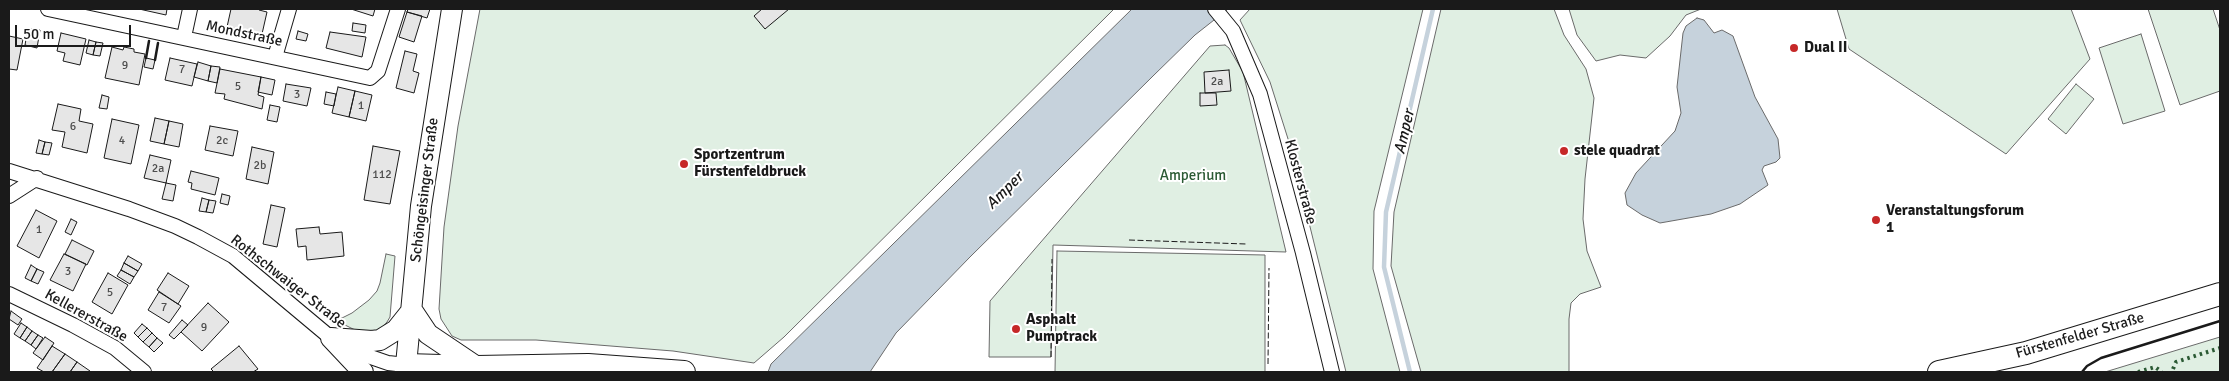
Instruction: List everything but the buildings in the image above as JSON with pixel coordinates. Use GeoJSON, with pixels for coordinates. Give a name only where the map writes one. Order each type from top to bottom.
{"type":"FeatureCollection","features":[{"type":"Feature","properties":{"kind":"main road","name":"Fürstenfelder Straße"},"geometry":{"type":"LineString","coordinates":[[1939,372],[2026,353],[2220,294]]}},
{"type":"Feature","properties":{"kind":"main road"},"geometry":{"type":"LineString","coordinates":[[406,369],[471,370],[588,365],[684,372]]}},
{"type":"Feature","properties":{"kind":"street","name":"Mondstraße"},"geometry":{"type":"LineString","coordinates":[[48,9],[370,78],[378,71],[398,9]]}},
{"type":"Feature","properties":{"kind":"street"},"geometry":{"type":"LineString","coordinates":[[184,38],[190,9]]}},
{"type":"Feature","properties":{"kind":"street"},"geometry":{"type":"LineString","coordinates":[[275,57],[288,9]]}},
{"type":"Feature","properties":{"kind":"street","name":"Schöngeisinger Straße"},"geometry":{"type":"LineString","coordinates":[[406,369],[421,206],[452,9]]}},
{"type":"Feature","properties":{"kind":"street","name":"Klosterstraße"},"geometry":{"type":"LineString","coordinates":[[1215,9],[1233,30],[1260,94],[1303,253],[1332,372]]}},
{"type":"Feature","properties":{"kind":"street","name":"Rothschwaiger Straße"},"geometry":{"type":"LineString","coordinates":[[9,171],[37,178],[129,209],[198,237],[232,256],[331,338],[359,353],[406,369]]}},
{"type":"Feature","properties":{"kind":"street"},"geometry":{"type":"LineString","coordinates":[[9,196],[37,178]]}},
{"type":"Feature","properties":{"kind":"street","name":"Kellererstraße"},"geometry":{"type":"LineString","coordinates":[[9,294],[115,348],[144,372]]}},
{"type":"Feature","properties":{"kind":"street"},"geometry":{"type":"LineString","coordinates":[[331,338],[372,342],[380,340],[396,330],[412,310],[428,334],[471,370]]}},
{"type":"Feature","properties":{"kind":"street"},"geometry":{"type":"LineString","coordinates":[[331,338],[363,372]]}},
{"type":"Feature","properties":{"kind":"green space"},"geometry":{"type":"Polygon","coordinates":[[[480,9],[1114,9],[784,337],[754,363],[673,351],[536,340],[461,340],[452,336],[441,319],[439,309],[444,227],[458,126],[480,9]]]}},
{"type":"Feature","properties":{"kind":"green space"},"geometry":{"type":"Polygon","coordinates":[[[1250,9],[1423,9],[1374,211],[1373,269],[1400,372],[1346,372],[1289,142],[1270,82],[1240,20],[1250,9]]]}},
{"type":"Feature","properties":{"kind":"green space"},"geometry":{"type":"Polygon","coordinates":[[[1441,9],[1554,9],[1564,35],[1586,69],[1594,98],[1585,179],[1583,219],[1587,251],[1601,287],[1580,294],[1571,303],[1569,319],[1569,372],[1421,372],[1391,266],[1394,212],[1441,9]]]}},
{"type":"Feature","properties":{"kind":"green space"},"geometry":{"type":"Polygon","coordinates":[[[1569,9],[1701,9],[1686,15],[1670,36],[1646,58],[1620,55],[1596,61],[1577,35],[1569,9]]]}},
{"type":"Feature","properties":{"kind":"green space"},"geometry":{"type":"Polygon","coordinates":[[[1837,9],[2071,9],[2090,59],[2006,154],[1849,49],[1837,9]]]}},
{"type":"Feature","properties":{"kind":"green space"},"geometry":{"type":"Polygon","coordinates":[[[2148,9],[2213,9],[2220,30],[2220,91],[2180,105],[2148,9]]]}},
{"type":"Feature","properties":{"kind":"green space"},"geometry":{"type":"Polygon","coordinates":[[[2141,34],[2165,111],[2123,124],[2099,48],[2141,34]]]}},
{"type":"Feature","properties":{"kind":"green space","name":"Amperium"},"geometry":{"type":"Polygon","coordinates":[[[1225,45],[1229,48],[1243,72],[1286,252],[1053,245],[1051,357],[989,357],[990,301],[1210,46],[1225,45]]]}},
{"type":"Feature","properties":{"kind":"green space"},"geometry":{"type":"Polygon","coordinates":[[[2076,84],[2094,99],[2066,134],[2048,119],[2076,84]]]}},
{"type":"Feature","properties":{"kind":"green space"},"geometry":{"type":"Polygon","coordinates":[[[1057,251],[1265,255],[1265,372],[1055,372],[1057,251]]]}},
{"type":"Feature","properties":{"kind":"green space"},"geometry":{"type":"Polygon","coordinates":[[[386,254],[395,256],[390,317],[381,329],[372,332],[357,331],[331,318],[342,318],[352,313],[377,291],[386,254]]]}},
{"type":"Feature","properties":{"kind":"green space"},"geometry":{"type":"Polygon","coordinates":[[[2220,337],[2220,372],[2105,372],[2220,337]]]}},
{"type":"Feature","properties":{"kind":"water"},"geometry":{"type":"Polygon","coordinates":[[[1132,9],[1228,9],[1195,35],[970,257],[896,333],[870,372],[768,372],[771,364],[1132,9]]]}},
{"type":"Feature","properties":{"kind":"water"},"geometry":{"type":"Polygon","coordinates":[[[1697,18],[1704,20],[1714,33],[1722,30],[1733,36],[1755,97],[1778,139],[1780,158],[1776,162],[1764,166],[1762,170],[1768,185],[1740,204],[1711,214],[1660,223],[1642,215],[1627,205],[1625,193],[1636,173],[1675,131],[1681,113],[1677,87],[1683,33],[1686,26],[1697,18]]]}},
{"type":"Feature","properties":{"kind":"waterway","name":"Amper"},"geometry":{"type":"LineString","coordinates":[[1410,372],[1384,267],[1386,212],[1433,9]]}},
{"type":"Feature","properties":{"kind":"hedge"},"geometry":{"type":"LineString","coordinates":[[2173,369],[2176,362],[2220,348]]}},
{"type":"Feature","properties":{"kind":"hedge"},"geometry":{"type":"LineString","coordinates":[[2138,372],[2155,367],[2162,372]]}},
{"type":"Feature","properties":{"kind":"fence"},"geometry":{"type":"LineString","coordinates":[[1129,240],[1246,244]]}},
{"type":"Feature","properties":{"kind":"fence"},"geometry":{"type":"LineString","coordinates":[[1051,357],[1052,259]]}},
{"type":"Feature","properties":{"kind":"fence"},"geometry":{"type":"LineString","coordinates":[[1268,364],[1269,268]]}},
{"type":"Feature","properties":{"kind":"wall"},"geometry":{"type":"LineString","coordinates":[[146,58],[149,41]]}},
{"type":"Feature","properties":{"kind":"wall"},"geometry":{"type":"LineString","coordinates":[[155,60],[158,43]]}},
{"type":"Feature","properties":{"kind":"wall"},"geometry":{"type":"LineString","coordinates":[[2082,372],[2087,366],[2101,358],[2220,321]]}},
{"type":"Feature","properties":{"kind":"place","name":"Dual II"},"geometry":{"type":"Point","coordinates":[1794,48]}},
{"type":"Feature","properties":{"kind":"place","name":"stele quadrat"},"geometry":{"type":"Point","coordinates":[1564,151]}},
{"type":"Feature","properties":{"kind":"place","name":"Sportzentrum Fürstenfeldbruck"},"geometry":{"type":"Point","coordinates":[684,164]}},
{"type":"Feature","properties":{"kind":"place","name":"Veranstaltungsforum 1"},"geometry":{"type":"Point","coordinates":[1876,220]}},
{"type":"Feature","properties":{"kind":"place","name":"Asphalt Pumptrack"},"geometry":{"type":"Point","coordinates":[1016,329]}}]}
